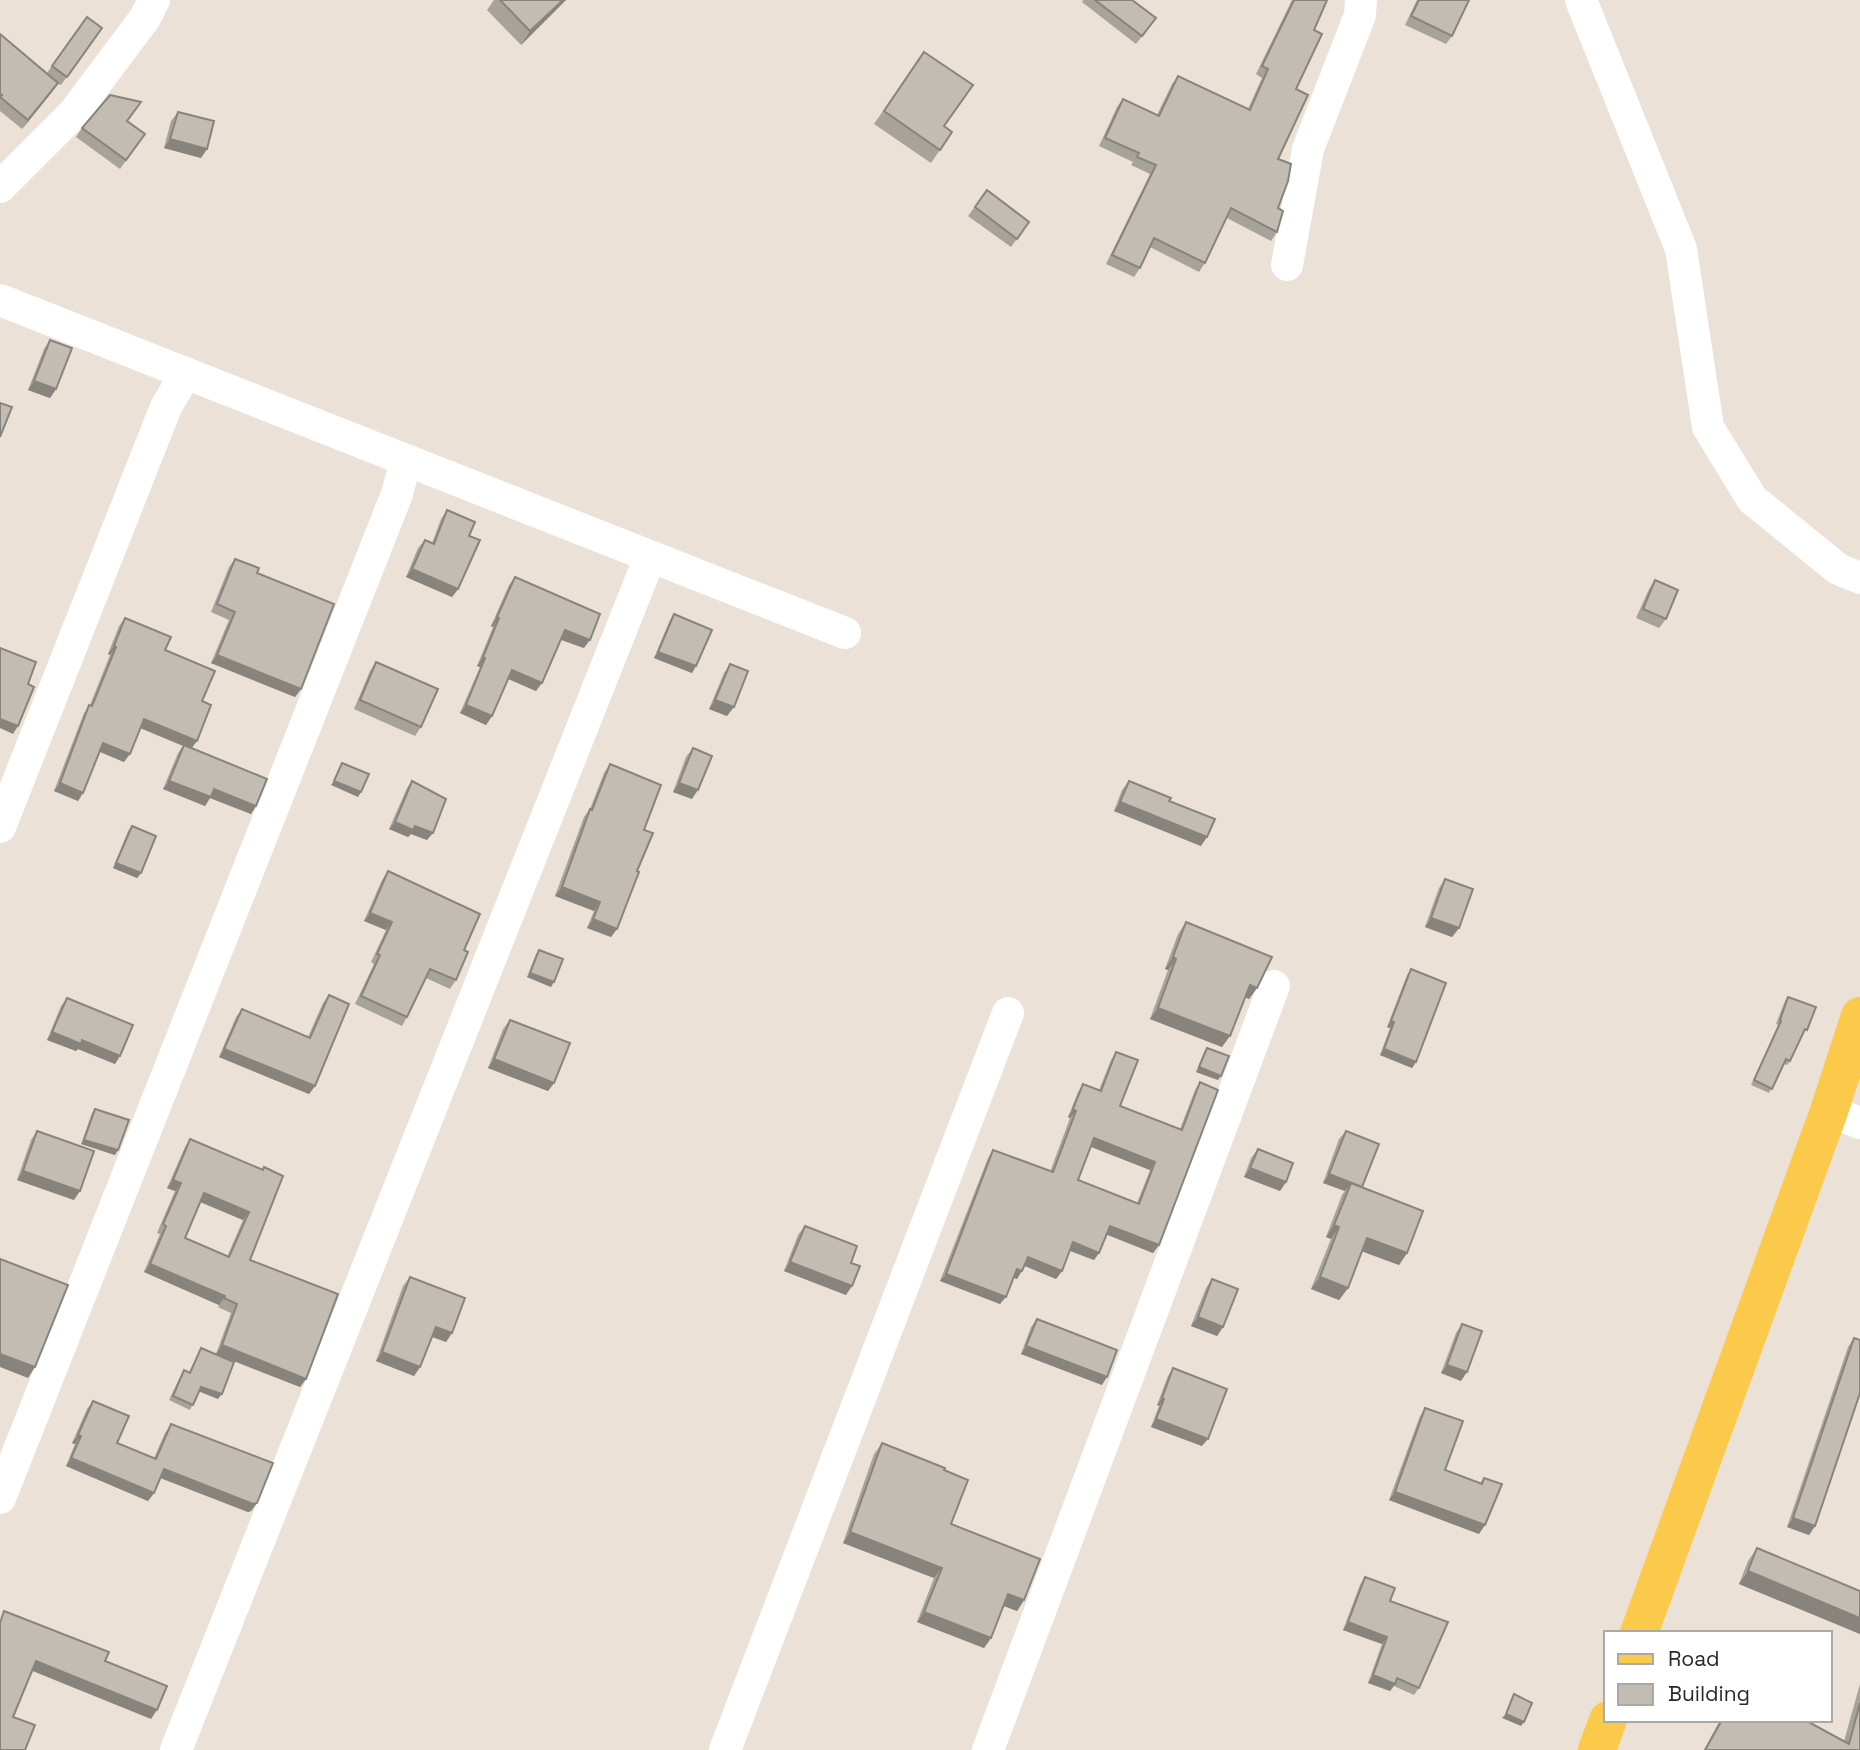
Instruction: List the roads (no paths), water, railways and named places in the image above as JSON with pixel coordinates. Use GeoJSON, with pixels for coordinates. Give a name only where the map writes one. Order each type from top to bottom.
{"type":"FeatureCollection","features":[{"type":"Feature","properties":{"kind":"main road"},"geometry":{"type":"LineString","coordinates":[[1641,1631],[1845,1117],[1860,1016]]}},
{"type":"Feature","properties":{"kind":"main road"},"geometry":{"type":"LineString","coordinates":[[1597,1750],[1607,1722]]}},
{"type":"Feature","properties":{"kind":"street"},"geometry":{"type":"LineString","coordinates":[[0,187],[73,114],[145,18],[154,0]]}},
{"type":"Feature","properties":{"kind":"street"},"geometry":{"type":"LineString","coordinates":[[1287,265],[1308,149],[1360,15],[1361,0]]}},
{"type":"Feature","properties":{"kind":"street"},"geometry":{"type":"LineString","coordinates":[[1581,0],[1681,249],[1708,427],[1752,499],[1838,569],[1860,578]]}},
{"type":"Feature","properties":{"kind":"street"},"geometry":{"type":"LineString","coordinates":[[0,300],[845,633]]}},
{"type":"Feature","properties":{"kind":"street"},"geometry":{"type":"LineString","coordinates":[[0,827],[166,407],[186,373]]}},
{"type":"Feature","properties":{"kind":"street"},"geometry":{"type":"LineString","coordinates":[[0,1498],[397,494],[406,460]]}},
{"type":"Feature","properties":{"kind":"street"},"geometry":{"type":"LineString","coordinates":[[176,1750],[650,557]]}},
{"type":"Feature","properties":{"kind":"street"},"geometry":{"type":"LineString","coordinates":[[988,1750],[1274,986]]}},
{"type":"Feature","properties":{"kind":"street"},"geometry":{"type":"LineString","coordinates":[[725,1750],[1007,1013]]}}]}
